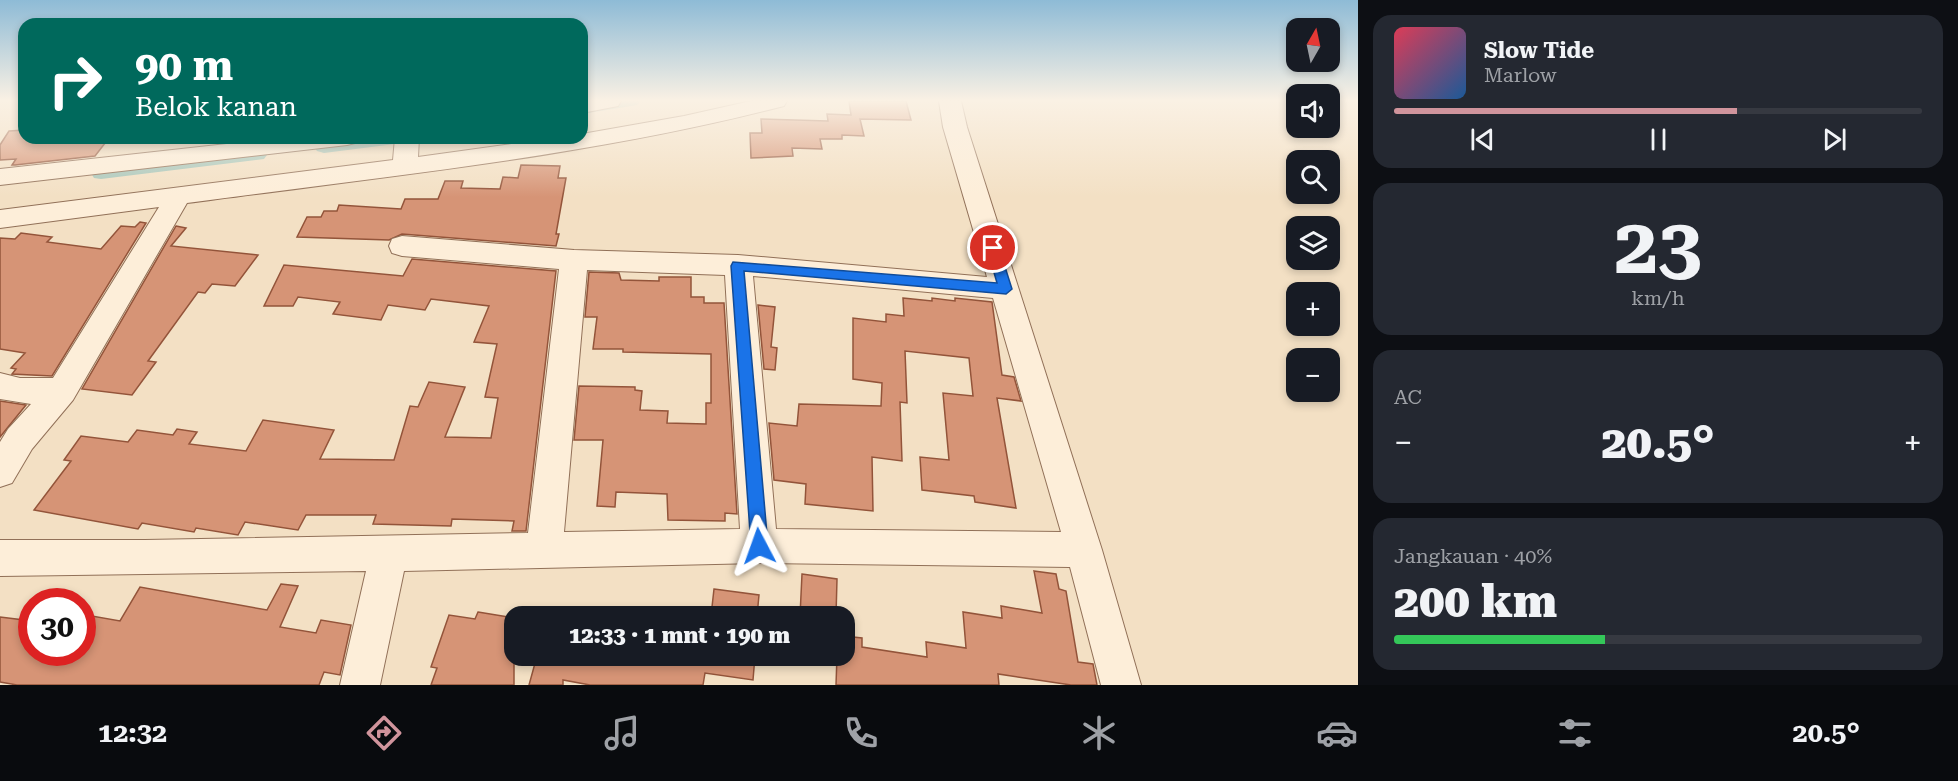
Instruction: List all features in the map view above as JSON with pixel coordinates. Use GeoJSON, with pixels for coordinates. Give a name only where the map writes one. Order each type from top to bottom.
{"type":"FeatureCollection","features":[{"type":"Feature","properties":{"kind":"street"},"geometry":{"type":"LineString","coordinates":[[588,141],[635,133]]}},
{"type":"Feature","properties":{"kind":"street"},"geometry":{"type":"LineString","coordinates":[[957,133],[1084,550],[1121,685]]}},
{"type":"Feature","properties":{"kind":"street"},"geometry":{"type":"LineString","coordinates":[[0,177],[294,144]]}},
{"type":"Feature","properties":{"kind":"street"},"geometry":{"type":"LineString","coordinates":[[0,219],[177,198],[406,155],[525,151],[568,144]]}},
{"type":"Feature","properties":{"kind":"street"},"geometry":{"type":"LineString","coordinates":[[0,472],[20,439],[62,391],[177,198]]}},
{"type":"Feature","properties":{"kind":"street"},"geometry":{"type":"LineString","coordinates":[[402,246],[574,260],[738,266],[1006,289]]}},
{"type":"Feature","properties":{"kind":"street"},"geometry":{"type":"LineString","coordinates":[[543,549],[574,260]]}},
{"type":"Feature","properties":{"kind":"street"},"geometry":{"type":"LineString","coordinates":[[738,266],[759,546]]}},
{"type":"Feature","properties":{"kind":"street"},"geometry":{"type":"LineString","coordinates":[[0,386],[20,391],[62,391]]}},
{"type":"Feature","properties":{"kind":"street"},"geometry":{"type":"LineString","coordinates":[[0,558],[145,558],[759,546],[1084,550]]}},
{"type":"Feature","properties":{"kind":"street"},"geometry":{"type":"LineString","coordinates":[[360,685],[389,552]]}},
{"type":"Feature","properties":{"kind":"building"},"geometry":{"type":"Polygon","coordinates":[[[8,133],[18,133],[18,144],[104,144],[95,156],[15,165],[12,165],[16,159],[0,160],[0,145],[8,133]]]}},
{"type":"Feature","properties":{"kind":"building"},"geometry":{"type":"Polygon","coordinates":[[[750,133],[863,133],[864,136],[842,135],[842,139],[820,139],[822,149],[792,148],[793,156],[751,158],[750,133]]]}},
{"type":"Feature","properties":{"kind":"building"},"geometry":{"type":"Polygon","coordinates":[[[521,165],[560,166],[558,178],[566,178],[556,246],[402,234],[389,240],[297,237],[307,217],[321,217],[324,211],[337,211],[339,205],[401,209],[405,199],[438,199],[445,181],[463,181],[461,188],[500,189],[503,177],[518,178],[521,165]]]}},
{"type":"Feature","properties":{"kind":"building"},"geometry":{"type":"Polygon","coordinates":[[[140,222],[146,223],[52,376],[12,374],[16,369],[11,368],[25,353],[0,349],[0,238],[15,239],[21,233],[52,237],[47,242],[101,249],[121,226],[135,227],[140,222]]]}},
{"type":"Feature","properties":{"kind":"building"},"geometry":{"type":"Polygon","coordinates":[[[176,226],[186,228],[171,246],[258,255],[235,286],[212,284],[205,293],[198,292],[148,361],[156,362],[132,395],[82,389],[176,226]]]}},
{"type":"Feature","properties":{"kind":"building"},"geometry":{"type":"Polygon","coordinates":[[[412,259],[556,271],[526,531],[512,531],[514,521],[452,519],[451,526],[373,524],[376,515],[306,515],[298,530],[245,522],[238,535],[196,528],[194,532],[142,523],[138,529],[34,510],[71,461],[64,460],[81,436],[128,442],[137,430],[173,435],[177,429],[197,432],[189,444],[246,451],[263,420],[334,430],[320,459],[394,460],[410,406],[418,407],[429,382],[465,387],[445,437],[491,438],[498,398],[485,397],[497,344],[474,342],[489,306],[431,299],[425,310],[388,305],[381,320],[333,314],[340,302],[298,297],[293,306],[264,306],[284,265],[403,276],[412,259]]]}},
{"type":"Feature","properties":{"kind":"building"},"geometry":{"type":"Polygon","coordinates":[[[589,272],[619,273],[621,280],[659,281],[659,277],[691,277],[691,297],[704,297],[704,303],[724,303],[737,514],[725,513],[725,521],[668,520],[667,494],[616,492],[615,507],[597,506],[603,440],[574,440],[579,386],[635,387],[635,390],[642,391],[640,410],[668,411],[667,423],[706,424],[706,403],[711,403],[711,354],[593,349],[597,317],[585,317],[589,272]]]}},
{"type":"Feature","properties":{"kind":"building"},"geometry":{"type":"Polygon","coordinates":[[[903,298],[955,301],[955,298],[992,302],[1002,375],[1014,377],[1021,401],[997,398],[1016,508],[975,502],[974,496],[922,490],[920,457],[949,460],[943,393],[973,396],[969,358],[905,351],[907,403],[900,402],[902,461],[872,457],[873,511],[805,504],[806,484],[774,480],[769,423],[797,426],[799,404],[881,406],[882,383],[853,379],[853,318],[886,322],[886,314],[904,316],[903,298]]]}},
{"type":"Feature","properties":{"kind":"building"},"geometry":{"type":"Polygon","coordinates":[[[758,305],[775,307],[771,347],[777,348],[775,370],[764,369],[758,305]]]}},
{"type":"Feature","properties":{"kind":"building"},"geometry":{"type":"Polygon","coordinates":[[[0,401],[26,405],[0,437],[0,401]]]}},
{"type":"Feature","properties":{"kind":"building"},"geometry":{"type":"Polygon","coordinates":[[[1034,571],[1056,574],[1059,589],[1066,591],[1078,662],[1093,664],[1097,685],[1071,685],[998,674],[999,685],[836,685],[837,666],[855,666],[855,637],[862,638],[862,647],[927,657],[926,642],[966,648],[963,612],[1002,618],[1001,606],[1042,613],[1034,571]]]}},
{"type":"Feature","properties":{"kind":"building"},"geometry":{"type":"Polygon","coordinates":[[[802,574],[837,579],[836,606],[800,606],[802,574]]]}},
{"type":"Feature","properties":{"kind":"building"},"geometry":{"type":"Polygon","coordinates":[[[281,584],[298,586],[280,627],[316,633],[321,620],[351,625],[340,675],[324,672],[319,685],[17,685],[0,682],[0,617],[18,619],[18,666],[96,666],[96,617],[120,621],[140,587],[267,610],[281,584]]]}},
{"type":"Feature","properties":{"kind":"building"},"geometry":{"type":"Polygon","coordinates":[[[714,589],[759,595],[758,606],[712,606],[714,589]]]}},
{"type":"Feature","properties":{"kind":"building"},"geometry":{"type":"Polygon","coordinates":[[[478,612],[504,616],[504,666],[514,666],[514,685],[431,685],[437,668],[431,667],[449,615],[475,619],[478,612]]]}},
{"type":"Feature","properties":{"kind":"building"},"geometry":{"type":"Polygon","coordinates":[[[534,666],[754,666],[753,680],[705,673],[703,685],[590,685],[563,680],[563,685],[529,685],[534,666]]]}},
{"type":"Feature","properties":{"kind":"waterway"},"geometry":{"type":"LineString","coordinates":[[324,147],[348,144]]}},
{"type":"Feature","properties":{"kind":"waterway"},"geometry":{"type":"LineString","coordinates":[[101,173],[257,155]]}},
{"type":"Feature","properties":{"kind":"route"},"geometry":{"type":"LineString","coordinates":[[759,546],[738,266],[1006,289],[993,248]]}}]}
